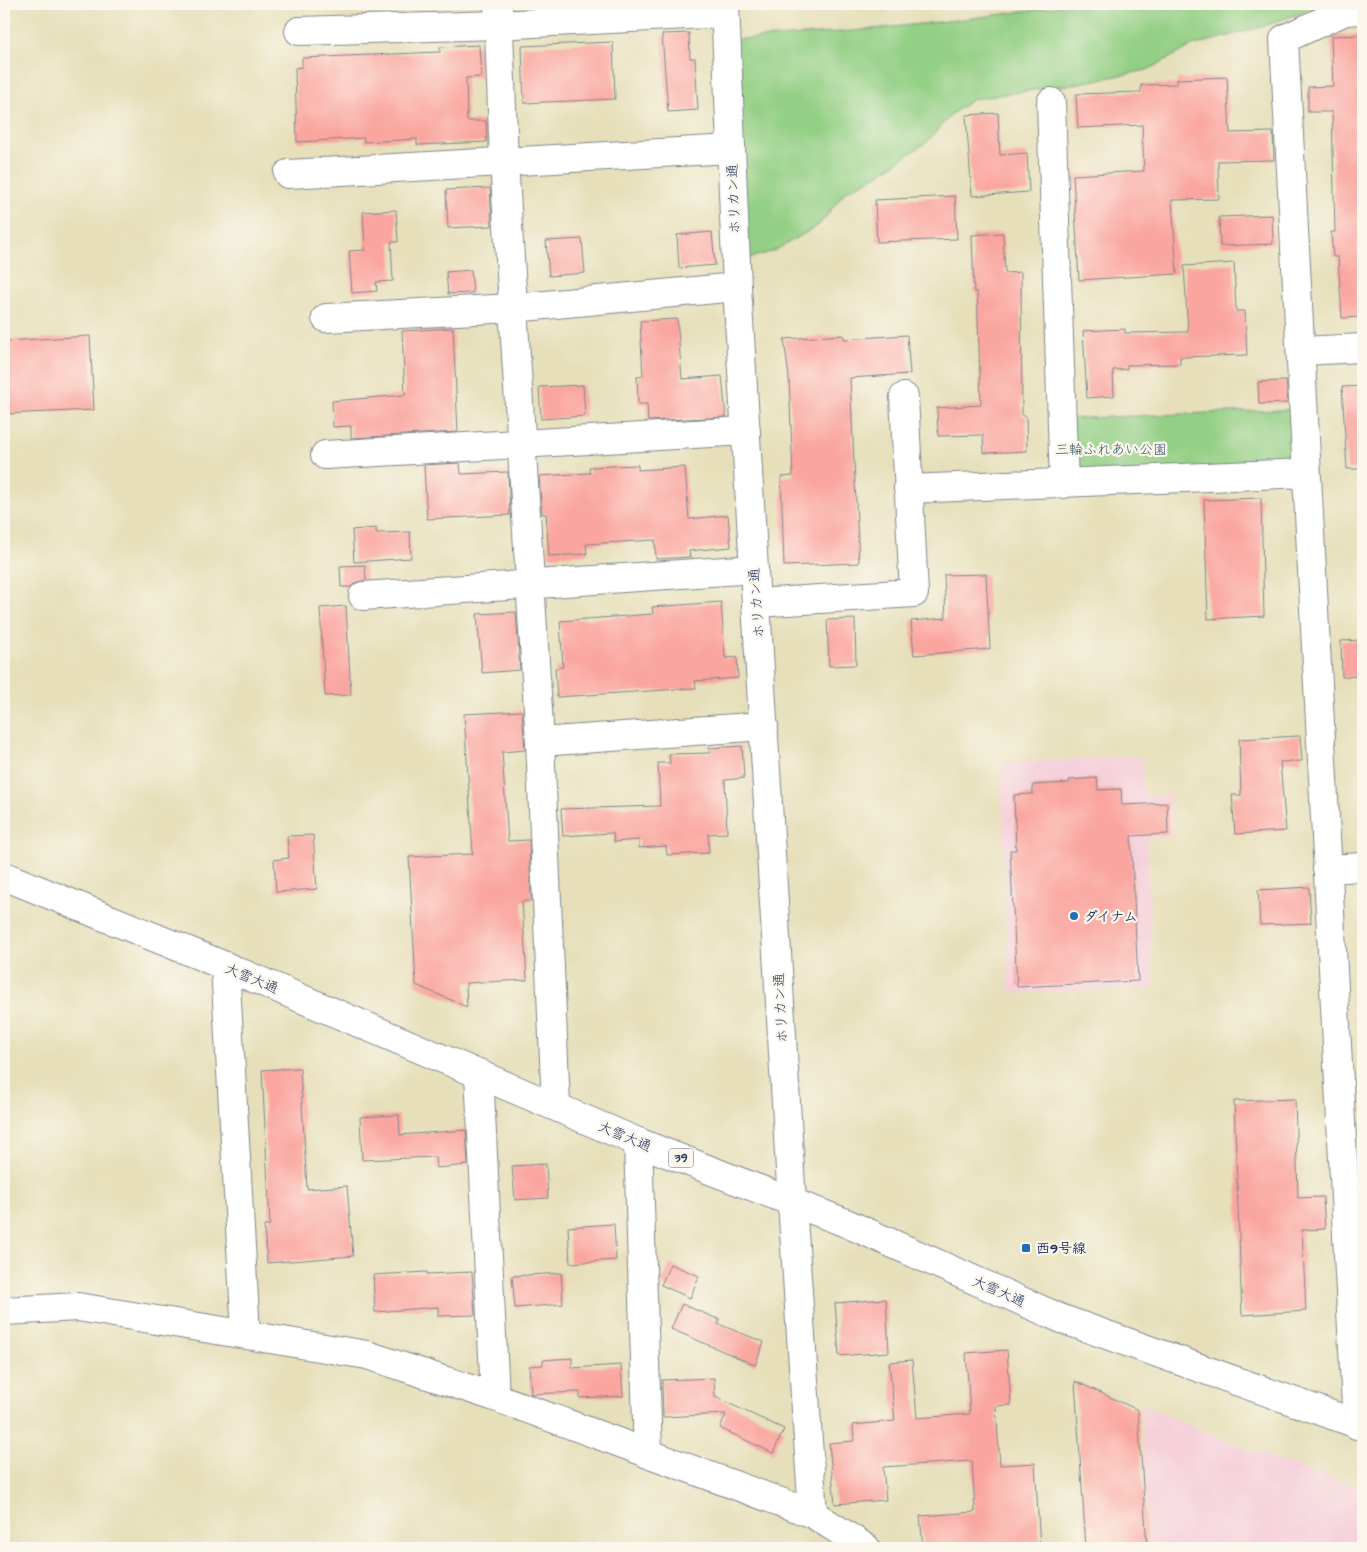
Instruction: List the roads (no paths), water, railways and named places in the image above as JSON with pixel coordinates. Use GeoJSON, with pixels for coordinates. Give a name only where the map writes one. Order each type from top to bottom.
{"type":"FeatureCollection","features":[{"type":"Feature","properties":{"kind":"main road"},"geometry":{"type":"LineString","coordinates":[[299,31],[498,14],[725,8]]}},
{"type":"Feature","properties":{"kind":"main road","name":"ホリカン通"},"geometry":{"type":"LineString","coordinates":[[725,8],[737,287],[792,1203]]}},
{"type":"Feature","properties":{"kind":"main road"},"geometry":{"type":"LineString","coordinates":[[1360,1426],[1327,869],[1306,473],[1302,351],[1284,39],[1345,11],[1363,10]]}},
{"type":"Feature","properties":{"kind":"main road"},"geometry":{"type":"LineString","coordinates":[[498,14],[504,161],[540,742],[556,1105]]}},
{"type":"Feature","properties":{"kind":"main road"},"geometry":{"type":"LineString","coordinates":[[1051,102],[1064,484]]}},
{"type":"Feature","properties":{"kind":"main road"},"geometry":{"type":"LineString","coordinates":[[288,174],[731,149]]}},
{"type":"Feature","properties":{"kind":"main road"},"geometry":{"type":"LineString","coordinates":[[326,318],[513,308],[737,287]]}},
{"type":"Feature","properties":{"kind":"main road"},"geometry":{"type":"LineString","coordinates":[[1302,351],[1363,348]]}},
{"type":"Feature","properties":{"kind":"main road"},"geometry":{"type":"LineString","coordinates":[[756,603],[914,593],[904,397]]}},
{"type":"Feature","properties":{"kind":"main road"},"geometry":{"type":"LineString","coordinates":[[325,455],[746,431]]}},
{"type":"Feature","properties":{"kind":"main road"},"geometry":{"type":"LineString","coordinates":[[908,489],[1306,473]]}},
{"type":"Feature","properties":{"kind":"main road"},"geometry":{"type":"LineString","coordinates":[[363,596],[754,569]]}},
{"type":"Feature","properties":{"kind":"main road"},"geometry":{"type":"LineString","coordinates":[[540,742],[764,726]]}},
{"type":"Feature","properties":{"kind":"main road"},"geometry":{"type":"LineString","coordinates":[[1327,869],[1363,866]]}},
{"type":"Feature","properties":{"kind":"main road","name":"大雪大通"},"geometry":{"type":"LineString","coordinates":[[4,876],[225,966],[556,1105],[638,1142],[846,1223],[1062,1319],[1360,1426]]}},
{"type":"Feature","properties":{"kind":"main road"},"geometry":{"type":"LineString","coordinates":[[225,966],[246,1334]]}},
{"type":"Feature","properties":{"kind":"main road"},"geometry":{"type":"LineString","coordinates":[[479,1073],[495,1397]]}},
{"type":"Feature","properties":{"kind":"main road"},"geometry":{"type":"LineString","coordinates":[[638,1142],[648,1454]]}},
{"type":"Feature","properties":{"kind":"main road"},"geometry":{"type":"LineString","coordinates":[[792,1203],[813,1514]]}},
{"type":"Feature","properties":{"kind":"main road"},"geometry":{"type":"LineString","coordinates":[[4,1311],[78,1307],[367,1355],[495,1397],[813,1514],[866,1548]]}},
{"type":"Feature","properties":{"kind":"place","name":"ダイナム"},"geometry":{"type":"Point","coordinates":[1074,916]}},
{"type":"Feature","properties":{"kind":"place","name":"西9号線"},"geometry":{"type":"Point","coordinates":[1026,1248]}},
{"type":"Feature","properties":{"kind":"park label","name":"三輪ふれあい公園"},"geometry":{"type":"Point","coordinates":[1111,449]}}]}
